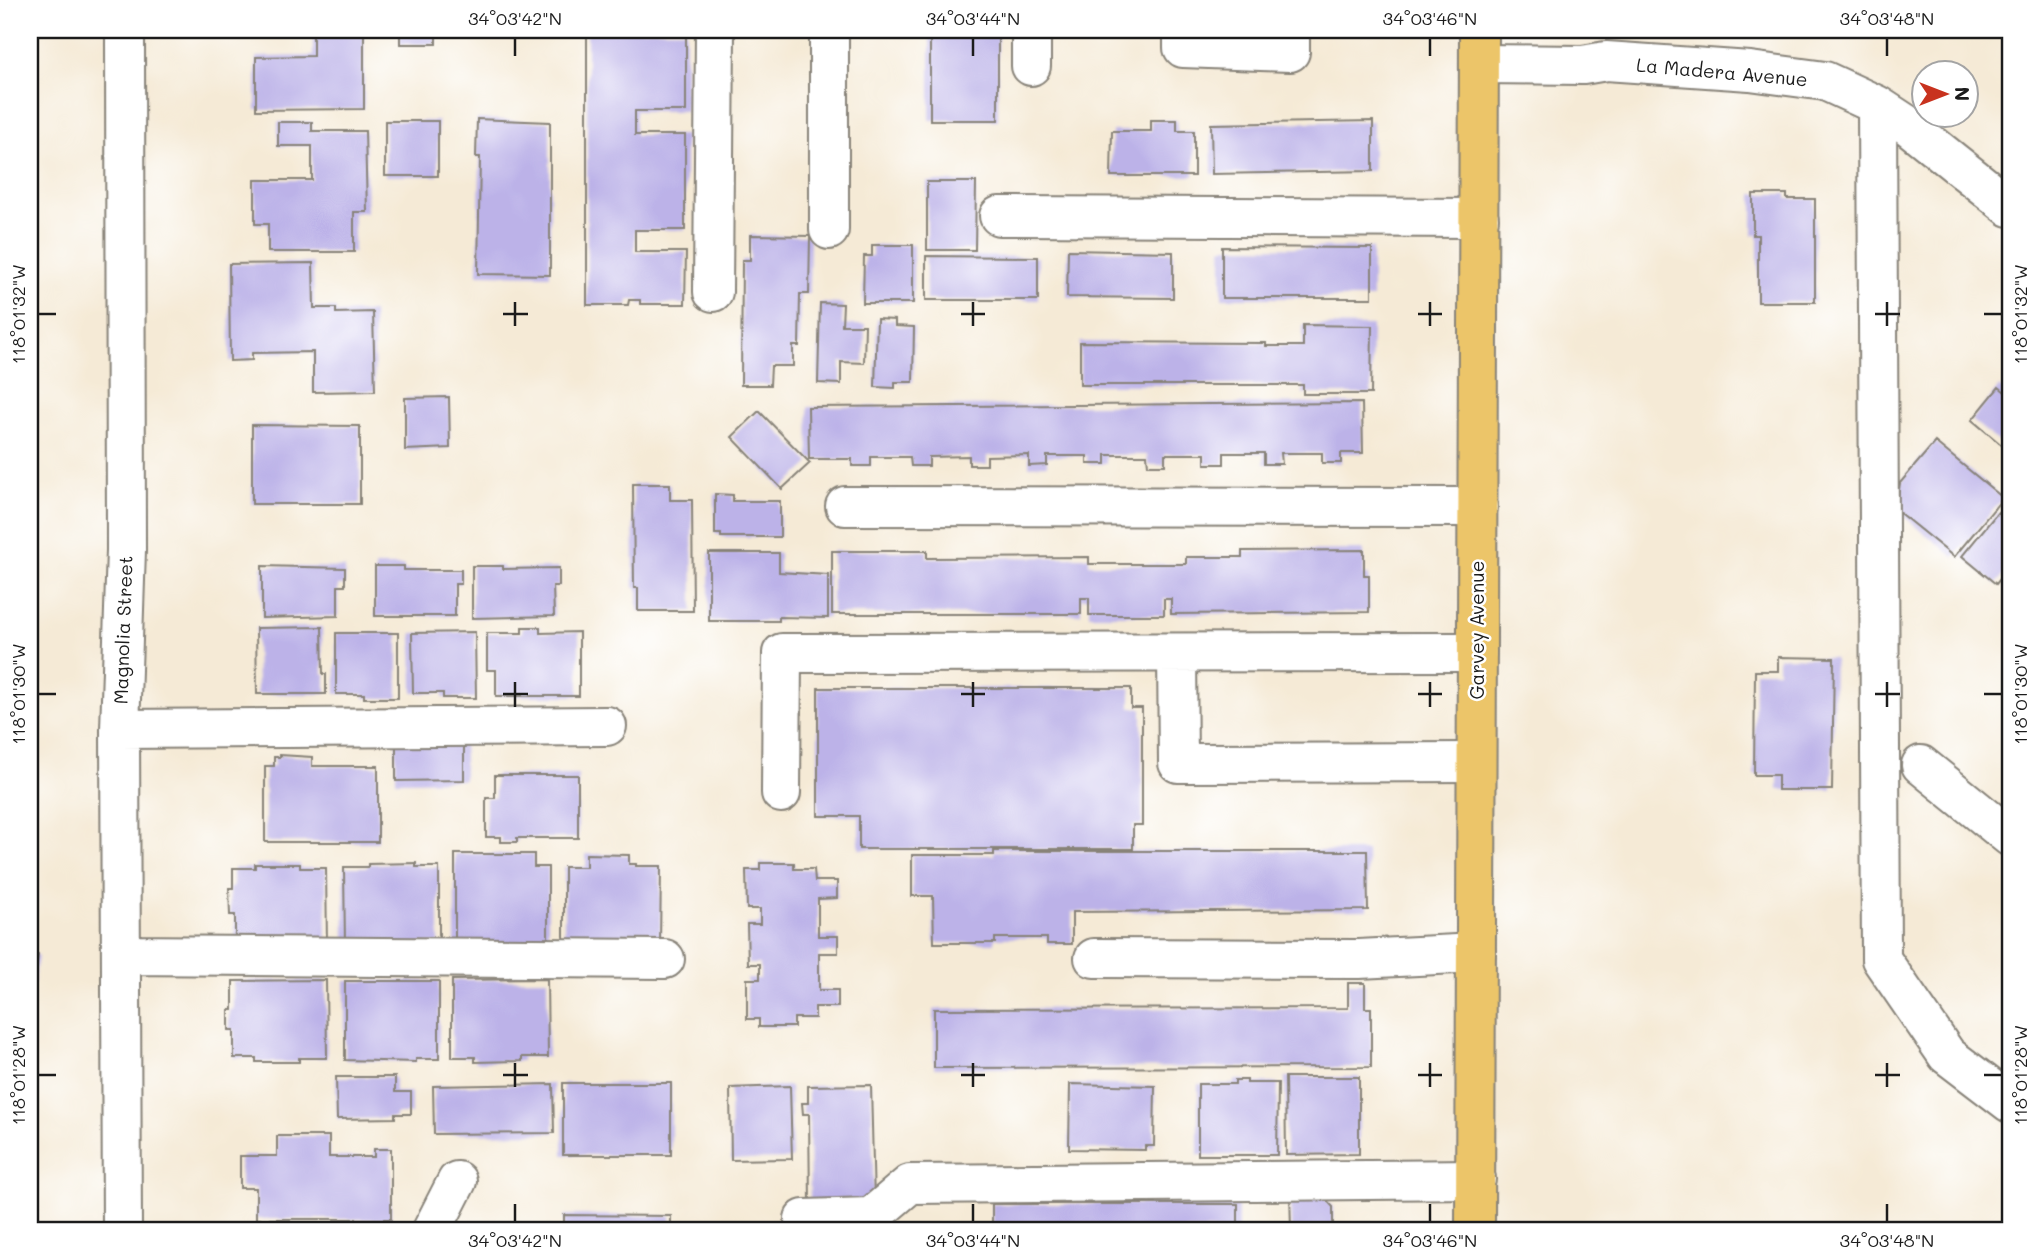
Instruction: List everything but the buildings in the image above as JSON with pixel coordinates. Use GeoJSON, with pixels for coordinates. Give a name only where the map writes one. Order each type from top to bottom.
{"type":"FeatureCollection","features":[{"type":"Feature","properties":{"kind":"main road","name":"Garvey Avenue"},"geometry":{"type":"LineString","coordinates":[[1475,1230],[1479,47]]}},
{"type":"Feature","properties":{"kind":"street","name":"Magnolia Street"},"geometry":{"type":"LineString","coordinates":[[122,1230],[120,729],[127,550],[125,30]]}},
{"type":"Feature","properties":{"kind":"street"},"geometry":{"type":"LineString","coordinates":[[713,292],[715,30]]}},
{"type":"Feature","properties":{"kind":"street"},"geometry":{"type":"LineString","coordinates":[[829,30],[829,230]]}},
{"type":"Feature","properties":{"kind":"street"},"geometry":{"type":"LineString","coordinates":[[1184,30],[1183,48],[1290,52],[1290,30]]}},
{"type":"Feature","properties":{"kind":"street","name":"La Madera Avenue"},"geometry":{"type":"LineString","coordinates":[[1479,47],[1583,65],[1606,61],[1750,71],[1825,81],[1877,105],[1906,124],[2010,207]]}},
{"type":"Feature","properties":{"kind":"street"},"geometry":{"type":"LineString","coordinates":[[1877,105],[1881,959],[1947,1055],[2010,1103]]}},
{"type":"Feature","properties":{"kind":"street"},"geometry":{"type":"LineString","coordinates":[[999,216],[1479,218]]}},
{"type":"Feature","properties":{"kind":"street"},"geometry":{"type":"LineString","coordinates":[[845,506],[1478,507]]}},
{"type":"Feature","properties":{"kind":"street"},"geometry":{"type":"LineString","coordinates":[[781,793],[782,653],[1477,652]]}},
{"type":"Feature","properties":{"kind":"street"},"geometry":{"type":"LineString","coordinates":[[1177,653],[1178,763],[1476,762]]}},
{"type":"Feature","properties":{"kind":"street"},"geometry":{"type":"LineString","coordinates":[[120,729],[607,726]]}},
{"type":"Feature","properties":{"kind":"street"},"geometry":{"type":"LineString","coordinates":[[1921,765],[2010,837]]}},
{"type":"Feature","properties":{"kind":"street"},"geometry":{"type":"LineString","coordinates":[[1094,958],[1359,960],[1476,953]]}},
{"type":"Feature","properties":{"kind":"street"},"geometry":{"type":"LineString","coordinates":[[121,955],[665,960]]}},
{"type":"Feature","properties":{"kind":"street"},"geometry":{"type":"LineString","coordinates":[[804,1219],[871,1217],[910,1184],[1476,1179]]}},
{"type":"Feature","properties":{"kind":"street"},"geometry":{"type":"LineString","coordinates":[[432,1230],[457,1181]]}}]}
